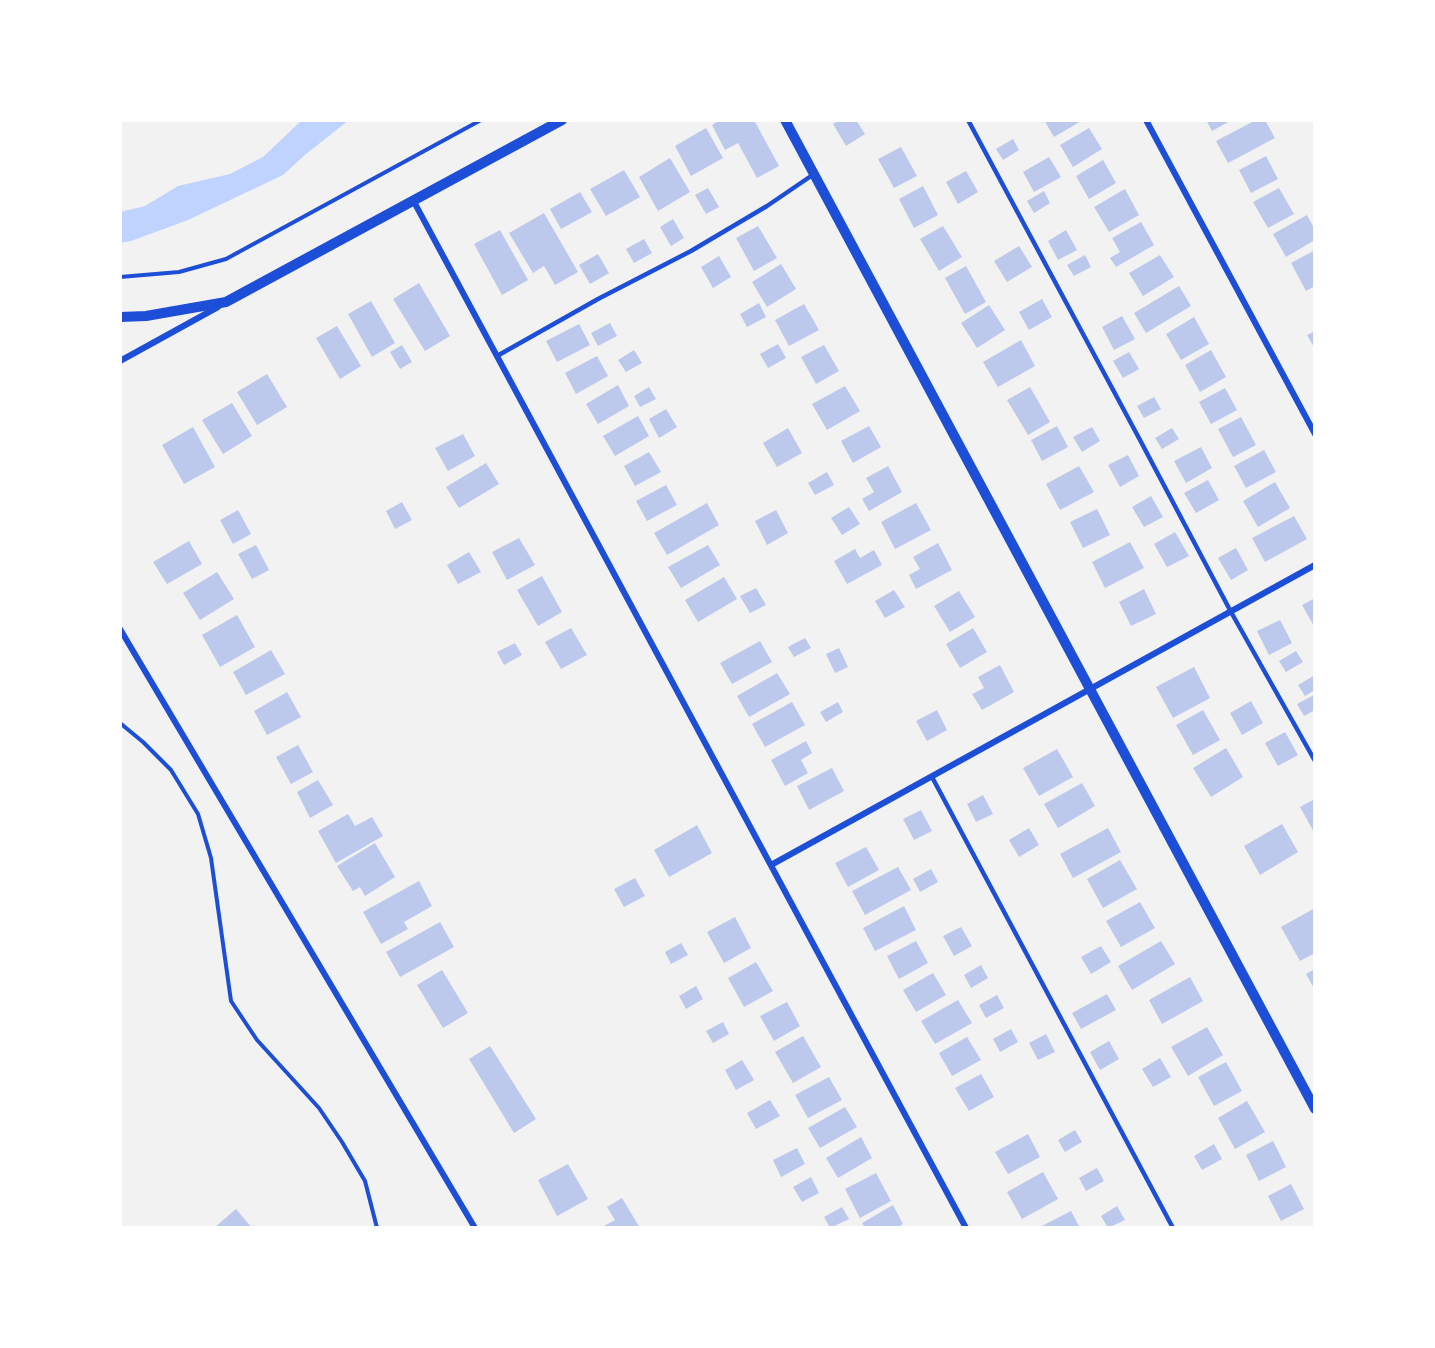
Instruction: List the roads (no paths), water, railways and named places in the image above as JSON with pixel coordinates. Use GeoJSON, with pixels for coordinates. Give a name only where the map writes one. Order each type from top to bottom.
{"type":"FeatureCollection","features":[{"type":"Feature","properties":{"kind":"street"},"geometry":{"type":"LineString","coordinates":[[120,361],[562,120]]}},
{"type":"Feature","properties":{"kind":"street"},"geometry":{"type":"LineString","coordinates":[[785,120],[1315,1109]]}},
{"type":"Feature","properties":{"kind":"street"},"geometry":{"type":"LineString","coordinates":[[1146,120],[1315,434]]}},
{"type":"Feature","properties":{"kind":"street"},"geometry":{"type":"LineString","coordinates":[[413,200],[966,1228]]}},
{"type":"Feature","properties":{"kind":"street"},"geometry":{"type":"LineString","coordinates":[[120,317],[146,316],[226,302]]}},
{"type":"Feature","properties":{"kind":"street"},"geometry":{"type":"LineString","coordinates":[[771,865],[1315,566]]}},
{"type":"Feature","properties":{"kind":"street"},"geometry":{"type":"LineString","coordinates":[[120,629],[475,1228]]}},
{"type":"Feature","properties":{"kind":"lane"},"geometry":{"type":"LineString","coordinates":[[968,120],[1231,612],[1315,761]]}},
{"type":"Feature","properties":{"kind":"lane"},"geometry":{"type":"LineString","coordinates":[[497,357],[598,299],[691,251],[767,206],[814,174]]}},
{"type":"Feature","properties":{"kind":"lane"},"geometry":{"type":"LineString","coordinates":[[932,777],[1173,1228]]}},
{"type":"Feature","properties":{"kind":"water"},"geometry":{"type":"Polygon","coordinates":[[[302,120],[349,120],[283,175],[188,220],[120,243],[120,212],[145,206],[178,186],[230,174],[263,157],[302,120]]]}}]}
